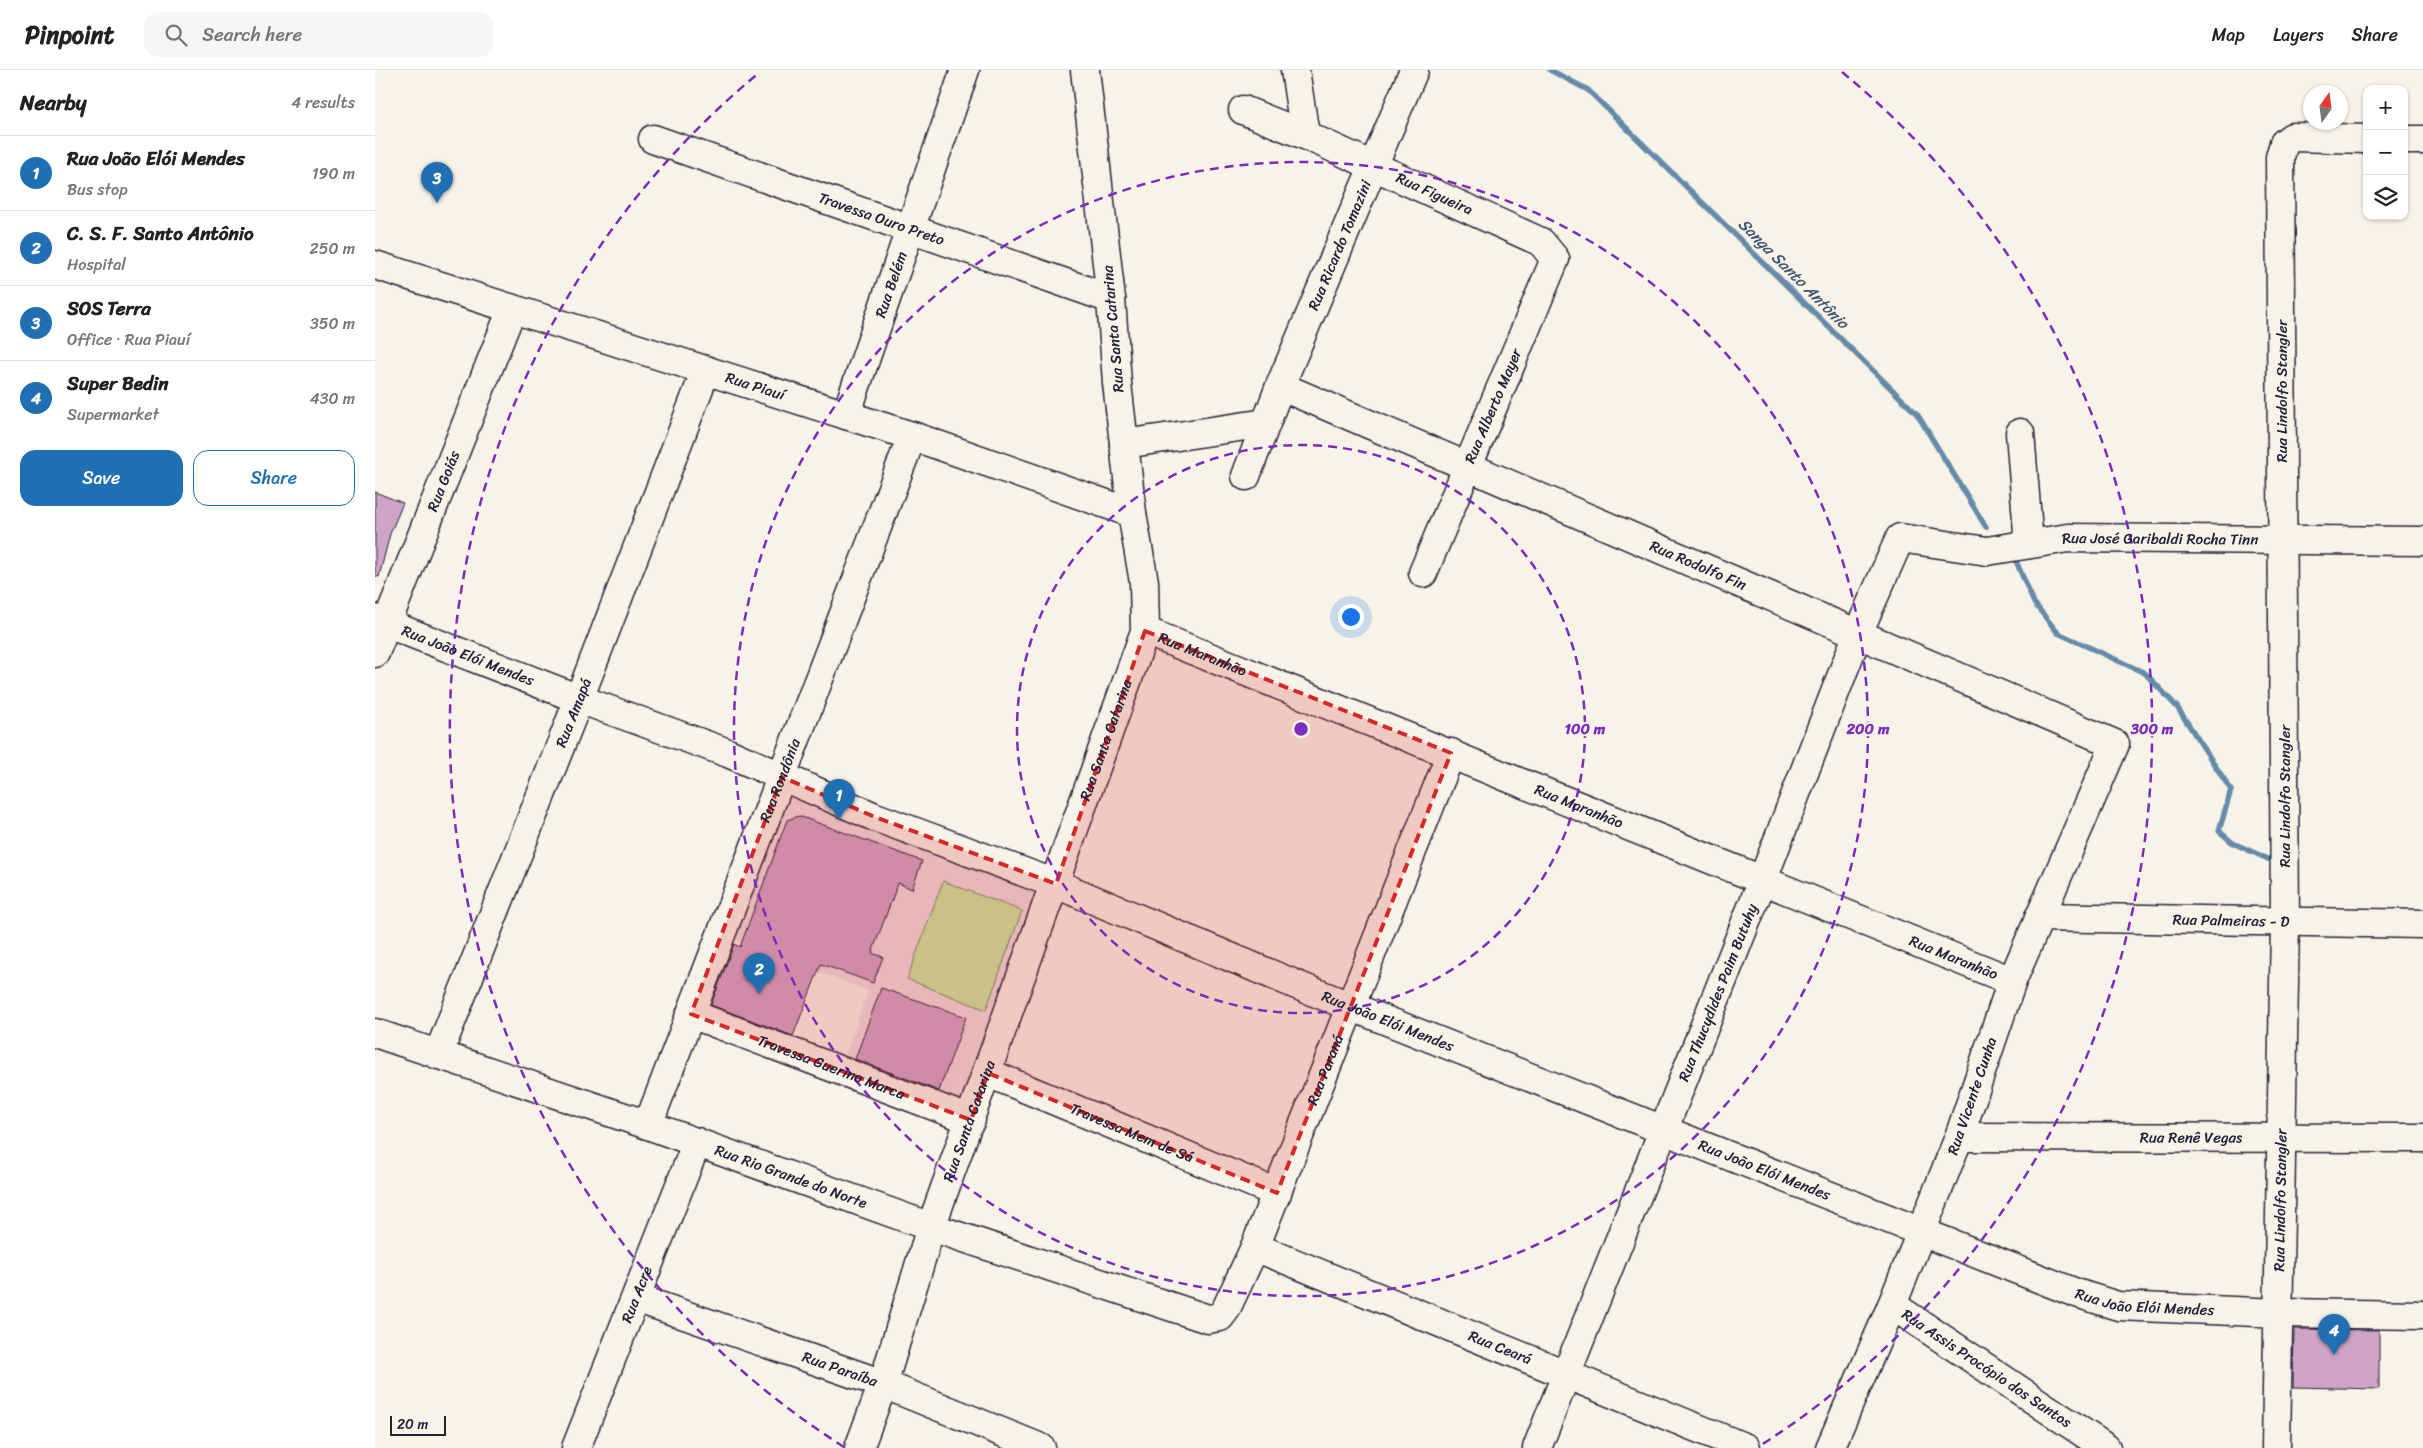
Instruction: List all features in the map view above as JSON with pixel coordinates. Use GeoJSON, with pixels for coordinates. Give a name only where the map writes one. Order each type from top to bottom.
{"type":"FeatureCollection","features":[{"type":"Feature","properties":{"kind":"street","name":"Rua Belém"},"geometry":{"type":"LineString","coordinates":[[846,415],[965,70]]}},
{"type":"Feature","properties":{"kind":"street","name":"Rua Santa Catarina"},"geometry":{"type":"LineString","coordinates":[[859,1448],[883,1384],[931,1227],[1056,884],[1145,631],[1144,582],[1132,513],[1124,444],[1111,299],[1085,70]]}},
{"type":"Feature","properties":{"kind":"street"},"geometry":{"type":"LineString","coordinates":[[1295,70],[1305,135]]}},
{"type":"Feature","properties":{"kind":"street","name":"Rua Ricardo Tomazini"},"geometry":{"type":"LineString","coordinates":[[1245,476],[1280,386],[1414,70]]}},
{"type":"Feature","properties":{"kind":"street","name":"Rua Figueira"},"geometry":{"type":"LineString","coordinates":[[1243,110],[1305,135],[1374,168],[1541,242]]}},
{"type":"Feature","properties":{"kind":"street","name":"Rua Lindolfo Stangler"},"geometry":{"type":"LineString","coordinates":[[2277,1448],[2285,923],[2280,156],[2284,144],[2292,137],[2363,139]]}},
{"type":"Feature","properties":{"kind":"street","name":"Travessa Ouro Preto"},"geometry":{"type":"LineString","coordinates":[[653,139],[1111,299]]}},
{"type":"Feature","properties":{"kind":"street"},"geometry":{"type":"LineString","coordinates":[[2408,140],[2423,140]]}},
{"type":"Feature","properties":{"kind":"street","name":"Rua Alberto Mayer"},"geometry":{"type":"LineString","coordinates":[[1423,573],[1555,259],[1541,242]]}},
{"type":"Feature","properties":{"kind":"street","name":"Rua Piauí"},"geometry":{"type":"LineString","coordinates":[[375,265],[912,436],[1132,513]]}},
{"type":"Feature","properties":{"kind":"street","name":"Rua Goiás"},"geometry":{"type":"LineString","coordinates":[[375,653],[381,621],[512,308]]}},
{"type":"Feature","properties":{"kind":"street","name":"Rua Amapá"},"geometry":{"type":"LineString","coordinates":[[437,1055],[579,699],[706,370]]}},
{"type":"Feature","properties":{"kind":"street","name":"Rua Rodolfo Fin"},"geometry":{"type":"LineString","coordinates":[[1280,386],[2115,744]]}},
{"type":"Feature","properties":{"kind":"street"},"geometry":{"type":"LineString","coordinates":[[1124,444],[1266,423]]}},
{"type":"Feature","properties":{"kind":"street"},"geometry":{"type":"LineString","coordinates":[[2020,434],[2029,544]]}},
{"type":"Feature","properties":{"kind":"street","name":"Rua Rondônia"},"geometry":{"type":"LineString","coordinates":[[648,1124],[912,436]]}},
{"type":"Feature","properties":{"kind":"street","name":"Rua José Garibaldi Rocha Tinn"},"geometry":{"type":"LineString","coordinates":[[1900,538],[1987,552],[2068,538],[2423,541]]}},
{"type":"Feature","properties":{"kind":"street","name":"Rua Thucydides Paim Butuhy"},"geometry":{"type":"LineString","coordinates":[[1537,1448],[1763,879],[1858,633],[1900,538]]}},
{"type":"Feature","properties":{"kind":"street","name":"Rua João Elói Mendes"},"geometry":{"type":"LineString","coordinates":[[381,621],[579,699],[728,753],[875,817],[1056,884],[1351,1006],[2076,1293],[2118,1306],[2280,1313],[2423,1315]]}},
{"type":"Feature","properties":{"kind":"street","name":"Rua Maranhão"},"geometry":{"type":"LineString","coordinates":[[1145,631],[2012,980]]}},
{"type":"Feature","properties":{"kind":"street","name":"Rua Vicente Cunha"},"geometry":{"type":"LineString","coordinates":[[1830,1448],[1892,1305],[1959,1137],[2012,980],[2115,744]]}},
{"type":"Feature","properties":{"kind":"street","name":"Rua Paraná"},"geometry":{"type":"LineString","coordinates":[[1208,1319],[1220,1317],[1226,1309],[1255,1247],[1451,753]]}},
{"type":"Feature","properties":{"kind":"street","name":"Rua Palmeiras - D"},"geometry":{"type":"LineString","coordinates":[[2039,917],[2285,923],[2423,924]]}},
{"type":"Feature","properties":{"kind":"street","name":"Travessa Guerino Marca"},"geometry":{"type":"LineString","coordinates":[[691,1014],[971,1120]]}},
{"type":"Feature","properties":{"kind":"street","name":"Rua Rio Grande do Norte"},"geometry":{"type":"LineString","coordinates":[[375,1033],[648,1124],[931,1227],[1208,1319]]}},
{"type":"Feature","properties":{"kind":"street","name":"Travessa Mem de Sá"},"geometry":{"type":"LineString","coordinates":[[988,1073],[1277,1193]]}},
{"type":"Feature","properties":{"kind":"street","name":"Rua Renê Vegas"},"geometry":{"type":"LineString","coordinates":[[1959,1137],[2423,1138]]}},
{"type":"Feature","properties":{"kind":"street","name":"Rua Acre"},"geometry":{"type":"LineString","coordinates":[[576,1448],[697,1142]]}},
{"type":"Feature","properties":{"kind":"street","name":"Rua Ceará"},"geometry":{"type":"LineString","coordinates":[[1255,1247],[1747,1448]]}},
{"type":"Feature","properties":{"kind":"street","name":"Rua Paraíba"},"geometry":{"type":"LineString","coordinates":[[636,1298],[883,1384],[1041,1448]]}},
{"type":"Feature","properties":{"kind":"street","name":"Rua Assis Procópio dos Santos"},"geometry":{"type":"LineString","coordinates":[[1892,1305],[2106,1448]]}},
{"type":"Feature","properties":{"kind":"highlighted area"},"geometry":{"type":"Polygon","coordinates":[[[1145,631],[1451,753],[1277,1193],[988,1073],[971,1120],[691,1014],[782,777],[875,817],[1056,884],[1145,631]]]}},
{"type":"Feature","properties":{"kind":"shaded area"},"geometry":{"type":"Polygon","coordinates":[[[784,787],[1045,888],[963,1107],[843,1062],[868,991],[724,936],[784,787]]]}},
{"type":"Feature","properties":{"kind":"green space"},"geometry":{"type":"Polygon","coordinates":[[[943,881],[1022,911],[986,1010],[907,979],[943,881]]]}},
{"type":"Feature","properties":{"kind":"building"},"geometry":{"type":"Polygon","coordinates":[[[375,492],[403,503],[390,534],[379,577],[375,576],[375,492]]]}},
{"type":"Feature","properties":{"kind":"building"},"geometry":{"type":"Polygon","coordinates":[[[799,816],[922,861],[912,889],[898,883],[872,953],[883,957],[873,983],[821,964],[793,1036],[711,1005],[734,944],[740,947],[787,820],[799,816]]]}},
{"type":"Feature","properties":{"kind":"building"},"geometry":{"type":"Polygon","coordinates":[[[881,988],[966,1017],[939,1091],[855,1059],[881,988]]]}},
{"type":"Feature","properties":{"kind":"building"},"geometry":{"type":"Polygon","coordinates":[[[2294,1329],[2379,1330],[2379,1389],[2293,1387],[2294,1329]]]}},
{"type":"Feature","properties":{"kind":"waterway","name":"Sanga Santo Antônio"},"geometry":{"type":"LineString","coordinates":[[1550,70],[1588,90],[1917,414],[1986,527]]}},
{"type":"Feature","properties":{"kind":"waterway","name":"Sanga Santo Antônio"},"geometry":{"type":"LineString","coordinates":[[2016,561],[2034,603],[2058,633],[2145,673],[2177,707],[2231,790],[2219,831],[2233,843],[2268,859]]}},
{"type":"Feature","properties":{"kind":"place","name":"SOS Terra"},"geometry":{"type":"Point","coordinates":[437,203]}},
{"type":"Feature","properties":{"kind":"place","name":"Rua João Elói Mendes"},"geometry":{"type":"Point","coordinates":[839,820]}},
{"type":"Feature","properties":{"kind":"place","name":"C. S. F. Santo Antônio"},"geometry":{"type":"Point","coordinates":[759,994]}},
{"type":"Feature","properties":{"kind":"place","name":"Super Bedin"},"geometry":{"type":"Point","coordinates":[2334,1355]}}]}
